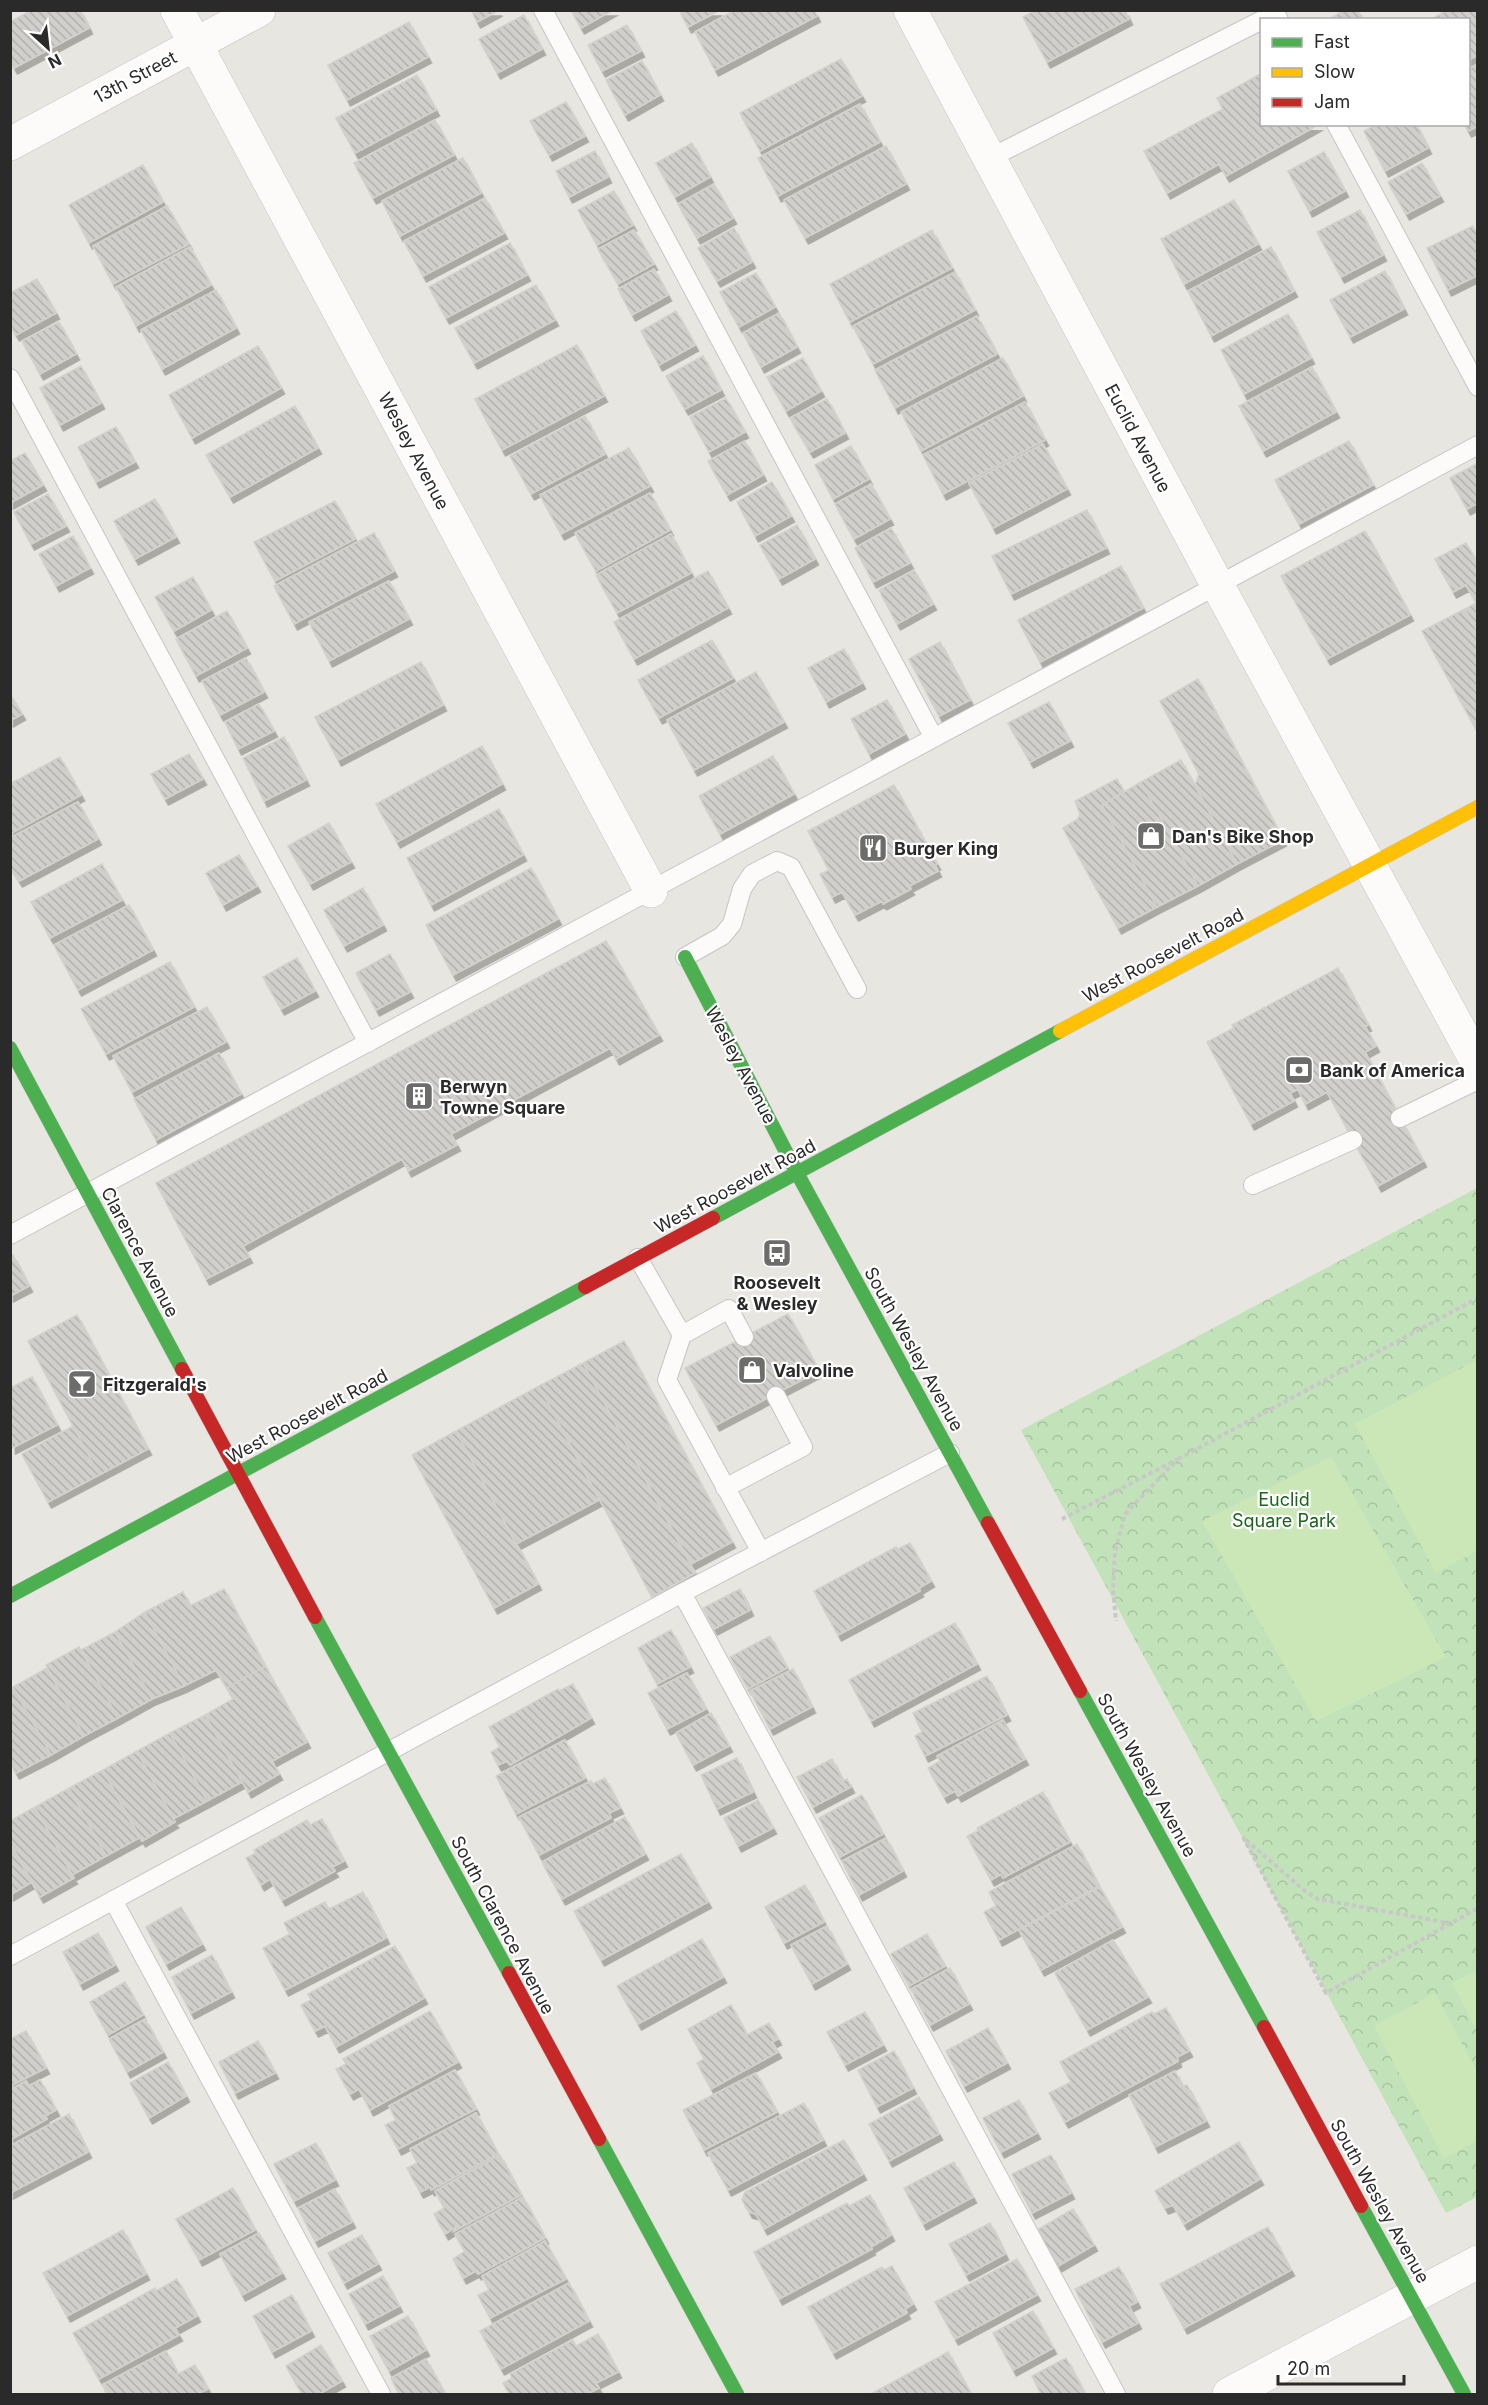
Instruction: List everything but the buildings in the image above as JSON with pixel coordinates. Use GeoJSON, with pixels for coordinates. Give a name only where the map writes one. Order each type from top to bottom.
{"type":"FeatureCollection","features":[{"type":"Feature","properties":{"kind":"street","name":"Wesley Avenue"},"geometry":{"type":"LineString","coordinates":[[177,10],[651,891]]}},
{"type":"Feature","properties":{"kind":"street","name":"13th Street"},"geometry":{"type":"LineString","coordinates":[[10,144],[259,10]]}},
{"type":"Feature","properties":{"kind":"street","name":"Euclid Avenue"},"geometry":{"type":"LineString","coordinates":[[910,10],[1218,586],[1478,1064]]}},
{"type":"Feature","properties":{"kind":"street","name":"West Roosevelt Road"},"geometry":{"type":"LineString","coordinates":[[10,1596],[1478,807]]}},
{"type":"Feature","properties":{"kind":"street","name":"Wesley Avenue"},"geometry":{"type":"LineString","coordinates":[[685,957],[797,1173]]}},
{"type":"Feature","properties":{"kind":"street","name":"Clarence Avenue"},"geometry":{"type":"LineString","coordinates":[[10,1048],[238,1474]]}},
{"type":"Feature","properties":{"kind":"street","name":"South Wesley Avenue"},"geometry":{"type":"LineString","coordinates":[[797,1173],[1464,2394]]}},
{"type":"Feature","properties":{"kind":"street","name":"South Clarence Avenue"},"geometry":{"type":"LineString","coordinates":[[238,1474],[737,2394]]}},
{"type":"Feature","properties":{"kind":"street"},"geometry":{"type":"LineString","coordinates":[[1229,2394],[1478,2262]]}},
{"type":"Feature","properties":{"kind":"lane"},"geometry":{"type":"LineString","coordinates":[[543,10],[934,738]]}},
{"type":"Feature","properties":{"kind":"lane"},"geometry":{"type":"LineString","coordinates":[[988,159],[1260,23]]}},
{"type":"Feature","properties":{"kind":"lane"},"geometry":{"type":"LineString","coordinates":[[1337,126],[1478,387]]}},
{"type":"Feature","properties":{"kind":"lane"},"geometry":{"type":"LineString","coordinates":[[10,378],[368,1043]]}},
{"type":"Feature","properties":{"kind":"lane"},"geometry":{"type":"LineString","coordinates":[[10,1236],[1478,446]]}},
{"type":"Feature","properties":{"kind":"lane"},"geometry":{"type":"LineString","coordinates":[[685,957],[722,936],[732,924],[742,889],[752,874],[777,861],[791,867],[858,989]]}},
{"type":"Feature","properties":{"kind":"lane"},"geometry":{"type":"LineString","coordinates":[[1400,1118],[1478,1080]]}},
{"type":"Feature","properties":{"kind":"lane"},"geometry":{"type":"LineString","coordinates":[[1253,1185],[1353,1140]]}},
{"type":"Feature","properties":{"kind":"lane"},"geometry":{"type":"LineString","coordinates":[[638,1258],[682,1335]]}},
{"type":"Feature","properties":{"kind":"lane"},"geometry":{"type":"LineString","coordinates":[[744,1337],[729,1309],[682,1335],[667,1380],[761,1552]]}},
{"type":"Feature","properties":{"kind":"lane"},"geometry":{"type":"LineString","coordinates":[[725,1488],[802,1447],[776,1396]]}},
{"type":"Feature","properties":{"kind":"lane"},"geometry":{"type":"LineString","coordinates":[[10,1956],[682,1593],[950,1453]]}},
{"type":"Feature","properties":{"kind":"lane"},"geometry":{"type":"LineString","coordinates":[[682,1593],[1116,2394]]}},
{"type":"Feature","properties":{"kind":"lane"},"geometry":{"type":"LineString","coordinates":[[113,1900],[381,2394]]}},
{"type":"Feature","properties":{"kind":"path"},"geometry":{"type":"LineString","coordinates":[[1062,1519],[1478,1298]]}},
{"type":"Feature","properties":{"kind":"path"},"geometry":{"type":"LineString","coordinates":[[1116,1621],[1113,1590],[1115,1552],[1125,1514],[1178,1459]]}},
{"type":"Feature","properties":{"kind":"path"},"geometry":{"type":"LineString","coordinates":[[1449,1923],[1318,1899],[1305,1891],[1243,1837],[1326,1993],[1478,1908]]}},
{"type":"Feature","properties":{"kind":"green space","name":"Euclid Square Park"},"geometry":{"type":"Polygon","coordinates":[[[1477,1188],[1477,2197],[1446,2213],[1021,1430],[1477,1188]]]}},
{"type":"Feature","properties":{"kind":"green space"},"geometry":{"type":"Polygon","coordinates":[[[1477,1360],[1477,1551],[1436,1573],[1355,1424],[1477,1360]]]}},
{"type":"Feature","properties":{"kind":"green space"},"geometry":{"type":"Polygon","coordinates":[[[1331,1457],[1446,1657],[1316,1721],[1202,1521],[1331,1457]]]}},
{"type":"Feature","properties":{"kind":"green space"},"geometry":{"type":"Polygon","coordinates":[[[1477,1970],[1477,2031],[1452,1983],[1477,1970]]]}},
{"type":"Feature","properties":{"kind":"green space"},"geometry":{"type":"Polygon","coordinates":[[[1435,1993],[1477,2072],[1477,2141],[1444,2158],[1374,2026],[1435,1993]]]}},
{"type":"Feature","properties":{"kind":"traffic: fast"},"geometry":{"type":"LineString","coordinates":[[685,957],[797,1173],[988,1523]]}},
{"type":"Feature","properties":{"kind":"traffic: fast"},"geometry":{"type":"LineString","coordinates":[[713,1218],[1060,1031]]}},
{"type":"Feature","properties":{"kind":"traffic: fast"},"geometry":{"type":"LineString","coordinates":[[10,1048],[182,1369]]}},
{"type":"Feature","properties":{"kind":"traffic: fast"},"geometry":{"type":"LineString","coordinates":[[10,1596],[585,1287]]}},
{"type":"Feature","properties":{"kind":"traffic: fast"},"geometry":{"type":"LineString","coordinates":[[315,1617],[509,1973]]}},
{"type":"Feature","properties":{"kind":"traffic: fast"},"geometry":{"type":"LineString","coordinates":[[1080,1691],[1264,2027]]}},
{"type":"Feature","properties":{"kind":"traffic: fast"},"geometry":{"type":"LineString","coordinates":[[599,2139],[737,2394]]}},
{"type":"Feature","properties":{"kind":"traffic: fast"},"geometry":{"type":"LineString","coordinates":[[1361,2206],[1464,2394]]}},
{"type":"Feature","properties":{"kind":"traffic: slow"},"geometry":{"type":"LineString","coordinates":[[1060,1031],[1478,807]]}},
{"type":"Feature","properties":{"kind":"traffic: jam"},"geometry":{"type":"LineString","coordinates":[[585,1287],[713,1218]]}},
{"type":"Feature","properties":{"kind":"traffic: jam"},"geometry":{"type":"LineString","coordinates":[[182,1369],[315,1617]]}},
{"type":"Feature","properties":{"kind":"traffic: jam"},"geometry":{"type":"LineString","coordinates":[[988,1523],[1080,1691]]}},
{"type":"Feature","properties":{"kind":"traffic: jam"},"geometry":{"type":"LineString","coordinates":[[509,1973],[599,2139]]}},
{"type":"Feature","properties":{"kind":"traffic: jam"},"geometry":{"type":"LineString","coordinates":[[1264,2027],[1361,2206]]}},
{"type":"Feature","properties":{"kind":"place","name":"Dan's Bike Shop"},"geometry":{"type":"Point","coordinates":[1151,836]}},
{"type":"Feature","properties":{"kind":"place","name":"Burger King"},"geometry":{"type":"Point","coordinates":[873,848]}},
{"type":"Feature","properties":{"kind":"place","name":"Bank of America"},"geometry":{"type":"Point","coordinates":[1299,1070]}},
{"type":"Feature","properties":{"kind":"place","name":"Berwyn Towne Square"},"geometry":{"type":"Point","coordinates":[419,1096]}},
{"type":"Feature","properties":{"kind":"place","name":"Roosevelt & Wesley"},"geometry":{"type":"Point","coordinates":[777,1253]}},
{"type":"Feature","properties":{"kind":"place","name":"Valvoline"},"geometry":{"type":"Point","coordinates":[752,1370]}},
{"type":"Feature","properties":{"kind":"place","name":"Fitzgerald's"},"geometry":{"type":"Point","coordinates":[82,1384]}}]}
